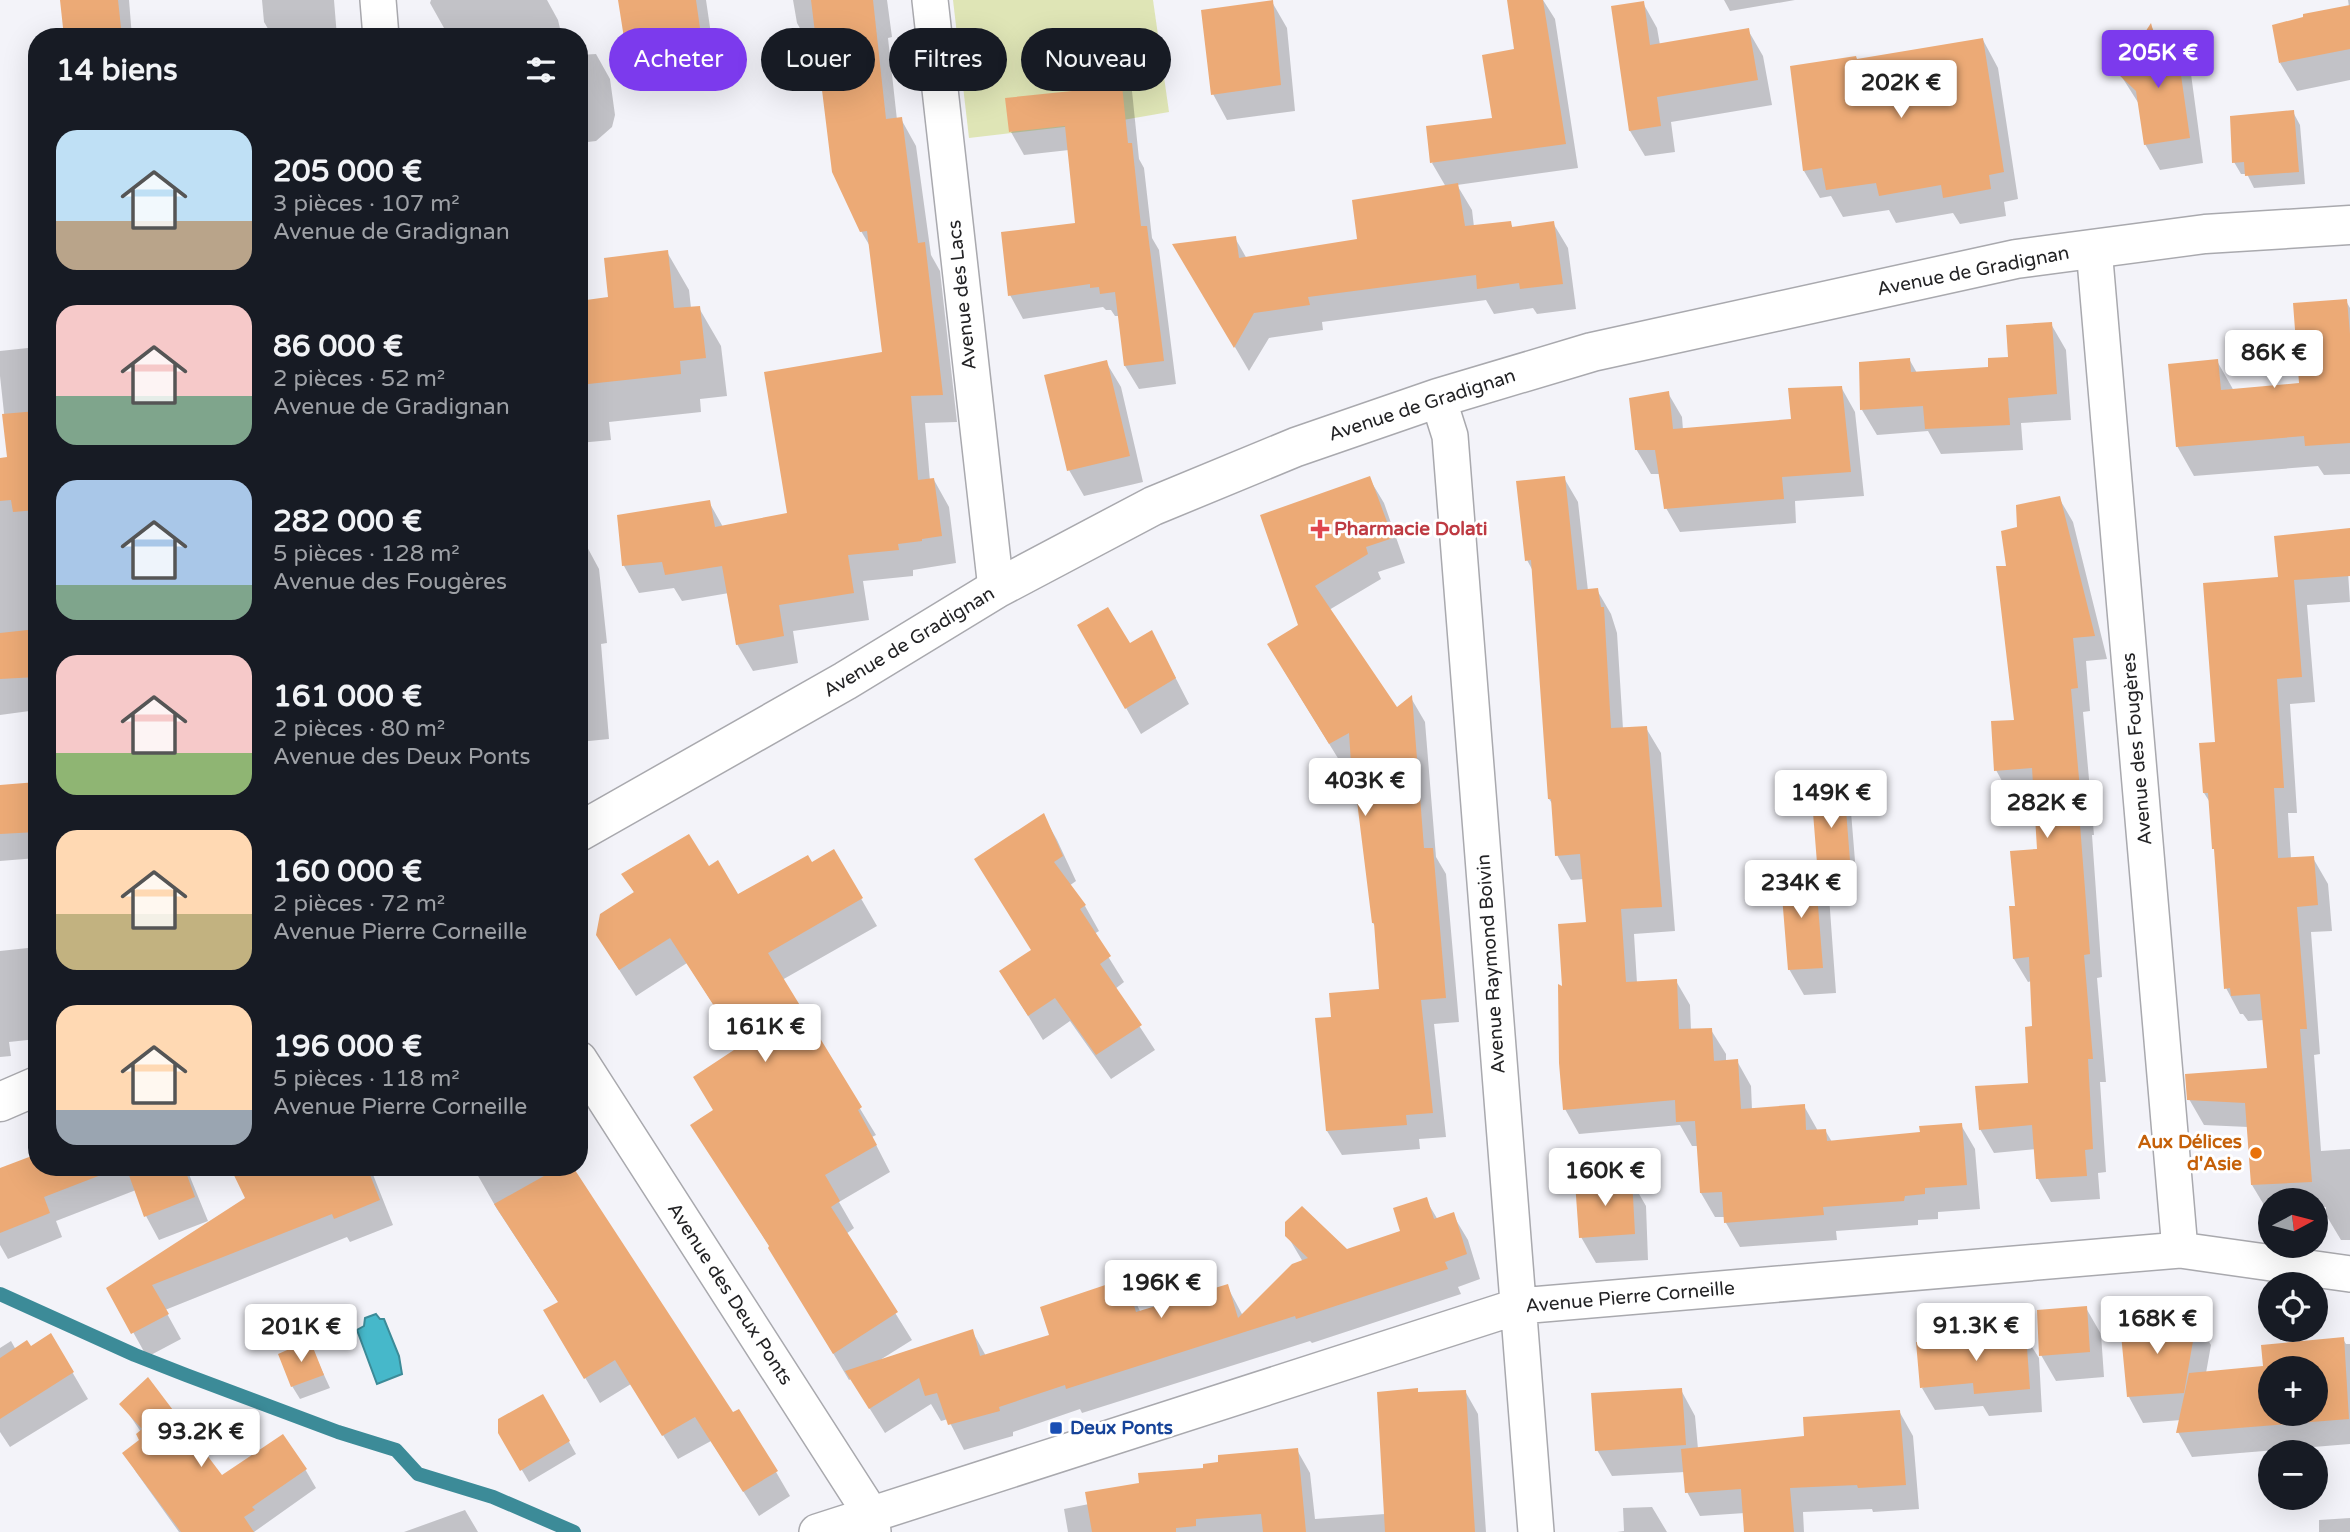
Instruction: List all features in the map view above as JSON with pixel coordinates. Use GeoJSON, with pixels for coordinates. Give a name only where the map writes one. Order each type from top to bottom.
{"type":"FeatureCollection","features":[{"type":"Feature","properties":{"kind":"main road","name":"Avenue de Gradignan"},"geometry":{"type":"LineString","coordinates":[[588,827],[845,681],[996,589],[1153,506],[1296,447],[1438,398],[1592,352],[2016,259],[2205,234],[2350,225]]}},
{"type":"Feature","properties":{"kind":"main road"},"geometry":{"type":"LineString","coordinates":[[0,1102],[28,1091]]}},
{"type":"Feature","properties":{"kind":"street"},"geometry":{"type":"LineString","coordinates":[[378,0],[380,28]]}},
{"type":"Feature","properties":{"kind":"street","name":"Avenue des Lacs"},"geometry":{"type":"LineString","coordinates":[[930,0],[996,589]]}},
{"type":"Feature","properties":{"kind":"street","name":"Avenue des Fougères"},"geometry":{"type":"LineString","coordinates":[[2094,248],[2180,1250]]}},
{"type":"Feature","properties":{"kind":"street","name":"Avenue Raymond Boivin"},"geometry":{"type":"LineString","coordinates":[[1438,398],[1450,436],[1536,1532]]}},
{"type":"Feature","properties":{"kind":"street","name":"Avenue des Deux Ponts"},"geometry":{"type":"LineString","coordinates":[[588,1073],[872,1523]]}},
{"type":"Feature","properties":{"kind":"street","name":"Avenue Pierre Corneille"},"geometry":{"type":"LineString","coordinates":[[817,1532],[872,1523],[1518,1306],[2180,1250],[2350,1274]]}},
{"type":"Feature","properties":{"kind":"green space"},"geometry":{"type":"Polygon","coordinates":[[[953,0],[1153,0],[1157,28],[1021,28],[1021,91],[1166,91],[1169,112],[1117,121],[969,138],[964,91],[1007,91],[1007,28],[956,28],[953,0]]]}},
{"type":"Feature","properties":{"kind":"water"},"geometry":{"type":"Polygon","coordinates":[[[376,1314],[380,1319],[384,1319],[399,1356],[402,1374],[377,1384],[357,1330],[364,1326],[365,1318],[376,1314]]]}},
{"type":"Feature","properties":{"kind":"building"},"geometry":{"type":"Polygon","coordinates":[[[60,0],[118,0],[121,28],[63,28],[60,0]]]}},
{"type":"Feature","properties":{"kind":"building"},"geometry":{"type":"Polygon","coordinates":[[[618,0],[696,0],[700,28],[622,28],[618,0]]]}},
{"type":"Feature","properties":{"kind":"building"},"geometry":{"type":"Polygon","coordinates":[[[811,0],[873,0],[886,119],[902,117],[918,243],[925,242],[943,395],[911,396],[918,480],[934,478],[942,536],[898,544],[899,550],[848,555],[854,593],[779,605],[784,636],[736,645],[722,566],[665,575],[662,562],[622,566],[617,515],[710,500],[715,527],[787,513],[764,372],[882,352],[867,231],[860,232],[832,172],[822,91],[875,91],[875,28],[814,28],[811,0]]]}},
{"type":"Feature","properties":{"kind":"building"},"geometry":{"type":"Polygon","coordinates":[[[1273,0],[1281,85],[1211,95],[1201,10],[1273,0]]]}},
{"type":"Feature","properties":{"kind":"building"},"geometry":{"type":"Polygon","coordinates":[[[1507,0],[1543,0],[1566,144],[1430,163],[1426,126],[1492,118],[1482,55],[1514,49],[1507,0]]]}},
{"type":"Feature","properties":{"kind":"building"},"geometry":{"type":"Polygon","coordinates":[[[1644,1],[1650,45],[1749,28],[1758,80],[1657,97],[1661,126],[1629,131],[1611,6],[1644,1]]]}},
{"type":"Feature","properties":{"kind":"building"},"geometry":{"type":"Polygon","coordinates":[[[2350,5],[2350,49],[2279,63],[2272,25],[2303,17],[2303,14],[2350,5]]]}},
{"type":"Feature","properties":{"kind":"building"},"geometry":{"type":"Polygon","coordinates":[[[2151,23],[2158,49],[2177,47],[2190,138],[2144,145],[2136,91],[2118,74],[2151,23]]]}},
{"type":"Feature","properties":{"kind":"building"},"geometry":{"type":"Polygon","coordinates":[[[1983,38],[2004,172],[1989,175],[1991,189],[1943,198],[1941,185],[1879,196],[1876,183],[1826,190],[1822,168],[1803,171],[1790,66],[1856,56],[1857,59],[1983,38]]]}},
{"type":"Feature","properties":{"kind":"building"},"geometry":{"type":"Polygon","coordinates":[[[1072,91],[1123,91],[1128,143],[1132,143],[1141,226],[1147,226],[1164,361],[1124,366],[1115,292],[1100,294],[1099,287],[1090,288],[1090,284],[1008,296],[1001,232],[1075,223],[1065,126],[1009,132],[1005,98],[1072,91]]]}},
{"type":"Feature","properties":{"kind":"building"},"geometry":{"type":"Polygon","coordinates":[[[2294,110],[2299,172],[2245,176],[2244,162],[2232,163],[2230,116],[2294,110]]]}},
{"type":"Feature","properties":{"kind":"building"},"geometry":{"type":"Polygon","coordinates":[[[1458,183],[1465,226],[1511,221],[1512,227],[1554,221],[1563,284],[1520,289],[1519,283],[1477,289],[1476,275],[1308,297],[1310,305],[1254,313],[1234,348],[1172,244],[1236,236],[1239,258],[1357,239],[1352,200],[1458,183]]]}},
{"type":"Feature","properties":{"kind":"building"},"geometry":{"type":"Polygon","coordinates":[[[668,250],[674,308],[700,306],[706,358],[680,361],[681,374],[588,384],[588,300],[608,297],[604,258],[668,250]]]}},
{"type":"Feature","properties":{"kind":"building"},"geometry":{"type":"Polygon","coordinates":[[[2347,299],[2350,334],[2350,443],[2305,446],[2304,436],[2176,447],[2168,364],[2218,359],[2221,390],[2299,383],[2293,303],[2347,299]]]}},
{"type":"Feature","properties":{"kind":"building"},"geometry":{"type":"Polygon","coordinates":[[[2052,322],[2057,394],[2008,398],[2010,425],[1925,429],[1923,406],[1860,410],[1859,362],[1910,358],[1911,372],[1988,367],[1988,358],[2008,357],[2006,325],[2052,322]]]}},
{"type":"Feature","properties":{"kind":"building"},"geometry":{"type":"Polygon","coordinates":[[[1107,360],[1130,456],[1067,471],[1044,375],[1107,360]]]}},
{"type":"Feature","properties":{"kind":"building"},"geometry":{"type":"Polygon","coordinates":[[[1842,386],[1851,472],[1782,477],[1784,499],[1664,509],[1655,450],[1635,450],[1629,398],[1669,391],[1673,429],[1791,419],[1788,388],[1842,386]]]}},
{"type":"Feature","properties":{"kind":"building"},"geometry":{"type":"Polygon","coordinates":[[[28,412],[28,511],[13,512],[11,500],[0,501],[0,458],[7,457],[2,414],[28,412]]]}},
{"type":"Feature","properties":{"kind":"building"},"geometry":{"type":"Polygon","coordinates":[[[1370,476],[1393,538],[1366,547],[1368,554],[1315,586],[1397,707],[1412,695],[1424,848],[1433,848],[1446,998],[1421,1000],[1433,1113],[1406,1115],[1407,1125],[1326,1131],[1315,1018],[1331,1017],[1329,993],[1379,989],[1374,923],[1356,793],[1353,793],[1349,733],[1329,744],[1267,644],[1298,625],[1260,515],[1370,476]]]}},
{"type":"Feature","properties":{"kind":"building"},"geometry":{"type":"Polygon","coordinates":[[[1565,476],[1577,590],[1598,588],[1601,607],[1604,607],[1611,728],[1647,726],[1662,907],[1621,909],[1626,982],[1677,979],[1679,1029],[1712,1028],[1714,1061],[1738,1059],[1741,1109],[1805,1104],[1806,1130],[1826,1129],[1827,1141],[1920,1132],[1919,1126],[1962,1123],[1967,1185],[1925,1188],[1925,1194],[1905,1196],[1904,1201],[1823,1207],[1824,1215],[1724,1223],[1722,1192],[1700,1193],[1695,1121],[1676,1122],[1675,1100],[1563,1110],[1559,1063],[1558,984],[1562,986],[1558,924],[1586,922],[1580,854],[1555,856],[1551,799],[1548,799],[1531,560],[1525,561],[1516,481],[1565,476]]]}},
{"type":"Feature","properties":{"kind":"building"},"geometry":{"type":"Polygon","coordinates":[[[2060,496],[2095,636],[2073,638],[2078,688],[2071,689],[2082,812],[2079,812],[2090,954],[2084,955],[2093,1059],[2088,1059],[2093,1149],[2085,1150],[2087,1176],[2036,1179],[2032,1125],[1979,1130],[1975,1086],[2028,1083],[2025,1027],[2032,1026],[2029,957],[2013,959],[2009,906],[2015,906],[2010,851],[2037,849],[2032,768],[1994,771],[1991,721],[2014,720],[1996,566],[2006,566],[2001,531],[2017,527],[2016,505],[2060,496]]]}},
{"type":"Feature","properties":{"kind":"building"},"geometry":{"type":"Polygon","coordinates":[[[2350,528],[2350,576],[2294,580],[2302,677],[2277,679],[2284,788],[2274,788],[2278,858],[2314,856],[2318,905],[2297,907],[2307,1029],[2300,1029],[2312,1182],[2251,1185],[2245,1103],[2187,1100],[2185,1074],[2267,1068],[2260,994],[2231,996],[2230,988],[2224,989],[2214,849],[2208,793],[2203,793],[2199,743],[2215,742],[2203,583],[2278,577],[2274,536],[2350,528]]]}},
{"type":"Feature","properties":{"kind":"building"},"geometry":{"type":"Polygon","coordinates":[[[1108,607],[1130,643],[1152,630],[1176,678],[1125,709],[1077,625],[1108,607]]]}},
{"type":"Feature","properties":{"kind":"building"},"geometry":{"type":"Polygon","coordinates":[[[28,630],[28,677],[0,679],[0,633],[28,630]]]}},
{"type":"Feature","properties":{"kind":"building"},"geometry":{"type":"Polygon","coordinates":[[[28,783],[28,832],[0,834],[0,785],[28,783]]]}},
{"type":"Feature","properties":{"kind":"building"},"geometry":{"type":"Polygon","coordinates":[[[1845,797],[1850,861],[1817,863],[1812,800],[1845,797]]]}},
{"type":"Feature","properties":{"kind":"building"},"geometry":{"type":"Polygon","coordinates":[[[1044,813],[1063,856],[1054,862],[1086,905],[1080,909],[1111,956],[1100,964],[1142,1025],[1096,1055],[1055,998],[1028,1016],[999,971],[1031,950],[974,859],[1044,813]]]}},
{"type":"Feature","properties":{"kind":"building"},"geometry":{"type":"Polygon","coordinates":[[[689,834],[709,866],[718,860],[738,894],[808,855],[812,862],[834,849],[863,898],[768,953],[862,1107],[858,1110],[877,1145],[825,1175],[840,1201],[831,1207],[898,1312],[833,1354],[769,1246],[690,1125],[713,1110],[693,1077],[740,1046],[670,938],[619,970],[596,935],[600,914],[634,892],[621,874],[689,834]]]}},
{"type":"Feature","properties":{"kind":"building"},"geometry":{"type":"Polygon","coordinates":[[[1815,869],[1823,968],[1788,970],[1780,871],[1815,869]]]}},
{"type":"Feature","properties":{"kind":"building"},"geometry":{"type":"Polygon","coordinates":[[[28,1157],[28,1176],[98,1176],[44,1197],[50,1213],[0,1233],[0,1168],[28,1157]]]}},
{"type":"Feature","properties":{"kind":"building"},"geometry":{"type":"Polygon","coordinates":[[[129,1176],[187,1176],[195,1197],[144,1217],[129,1176]]]}},
{"type":"Feature","properties":{"kind":"building"},"geometry":{"type":"Polygon","coordinates":[[[234,1176],[371,1176],[380,1200],[334,1219],[332,1214],[152,1285],[169,1314],[131,1334],[106,1288],[245,1198],[234,1176]]]}},
{"type":"Feature","properties":{"kind":"building"},"geometry":{"type":"Polygon","coordinates":[[[544,1176],[579,1176],[733,1412],[739,1409],[778,1471],[743,1492],[695,1417],[662,1436],[615,1360],[584,1379],[543,1310],[558,1302],[494,1204],[544,1176]]]}},
{"type":"Feature","properties":{"kind":"building"},"geometry":{"type":"Polygon","coordinates":[[[1632,1178],[1635,1234],[1579,1238],[1575,1182],[1632,1178]]]}},
{"type":"Feature","properties":{"kind":"building"},"geometry":{"type":"Polygon","coordinates":[[[1427,1197],[1434,1219],[1454,1212],[1467,1254],[1445,1262],[1448,1269],[1296,1319],[1295,1316],[1066,1389],[1065,1385],[999,1407],[1000,1411],[948,1425],[937,1393],[925,1396],[919,1378],[869,1409],[845,1371],[973,1329],[980,1356],[1049,1335],[1040,1307],[1126,1278],[1136,1312],[1228,1284],[1238,1318],[1292,1264],[1308,1258],[1285,1236],[1285,1222],[1302,1206],[1347,1249],[1400,1231],[1393,1208],[1427,1197]]]}},
{"type":"Feature","properties":{"kind":"building"},"geometry":{"type":"Polygon","coordinates":[[[2087,1306],[2090,1352],[2039,1356],[2037,1310],[2087,1306]]]}},
{"type":"Feature","properties":{"kind":"building"},"geometry":{"type":"Polygon","coordinates":[[[2197,1318],[2184,1393],[2127,1397],[2120,1324],[2197,1318]]]}},
{"type":"Feature","properties":{"kind":"building"},"geometry":{"type":"Polygon","coordinates":[[[51,1333],[74,1372],[0,1419],[0,1358],[27,1340],[31,1346],[51,1333]]]}},
{"type":"Feature","properties":{"kind":"building"},"geometry":{"type":"Polygon","coordinates":[[[2026,1334],[2030,1389],[1974,1394],[1973,1383],[1920,1388],[1916,1342],[2026,1334]]]}},
{"type":"Feature","properties":{"kind":"building"},"geometry":{"type":"Polygon","coordinates":[[[2344,1337],[2349,1419],[2328,1421],[2328,1356],[2262,1356],[2261,1345],[2328,1342],[2328,1339],[2344,1337]]]}},
{"type":"Feature","properties":{"kind":"building"},"geometry":{"type":"Polygon","coordinates":[[[310,1340],[324,1375],[291,1387],[278,1354],[310,1340]]]}},
{"type":"Feature","properties":{"kind":"building"},"geometry":{"type":"Polygon","coordinates":[[[2258,1366],[2258,1426],[2262,1426],[2176,1433],[2189,1373],[2258,1366]]]}},
{"type":"Feature","properties":{"kind":"building"},"geometry":{"type":"Polygon","coordinates":[[[148,1377],[222,1475],[283,1434],[307,1469],[252,1507],[255,1510],[244,1517],[254,1532],[181,1532],[122,1453],[139,1440],[136,1434],[142,1429],[119,1404],[148,1377]]]}},
{"type":"Feature","properties":{"kind":"building"},"geometry":{"type":"Polygon","coordinates":[[[1418,1388],[1418,1392],[1466,1390],[1475,1532],[1385,1532],[1377,1392],[1418,1388]]]}},
{"type":"Feature","properties":{"kind":"building"},"geometry":{"type":"Polygon","coordinates":[[[1682,1388],[1686,1445],[1595,1451],[1591,1393],[1682,1388]]]}},
{"type":"Feature","properties":{"kind":"building"},"geometry":{"type":"Polygon","coordinates":[[[543,1394],[570,1441],[520,1471],[498,1433],[498,1419],[543,1394]]]}},
{"type":"Feature","properties":{"kind":"building"},"geometry":{"type":"Polygon","coordinates":[[[1900,1410],[1906,1485],[1790,1488],[1794,1532],[1744,1532],[1741,1489],[1685,1493],[1681,1449],[1804,1436],[1803,1417],[1900,1410]]]}},
{"type":"Feature","properties":{"kind":"building"},"geometry":{"type":"Polygon","coordinates":[[[1298,1448],[1306,1532],[1263,1532],[1261,1514],[1196,1519],[1196,1526],[1176,1528],[1176,1532],[1092,1532],[1085,1492],[1139,1483],[1138,1473],[1203,1468],[1203,1464],[1218,1462],[1218,1455],[1298,1448]]]}},
{"type":"Feature","properties":{"kind":"waterway"},"geometry":{"type":"LineString","coordinates":[[0,1294],[135,1355],[338,1432],[396,1450],[418,1474],[493,1497],[574,1532]]}},
{"type":"Feature","properties":{"kind":"place","name":"Pharmacie Dolati"},"geometry":{"type":"Point","coordinates":[1320,529]}},
{"type":"Feature","properties":{"kind":"place","name":"Aux Délices d'Asie"},"geometry":{"type":"Point","coordinates":[2256,1153]}},
{"type":"Feature","properties":{"kind":"place","name":"Deux Ponts"},"geometry":{"type":"Point","coordinates":[1056,1428]}}]}
